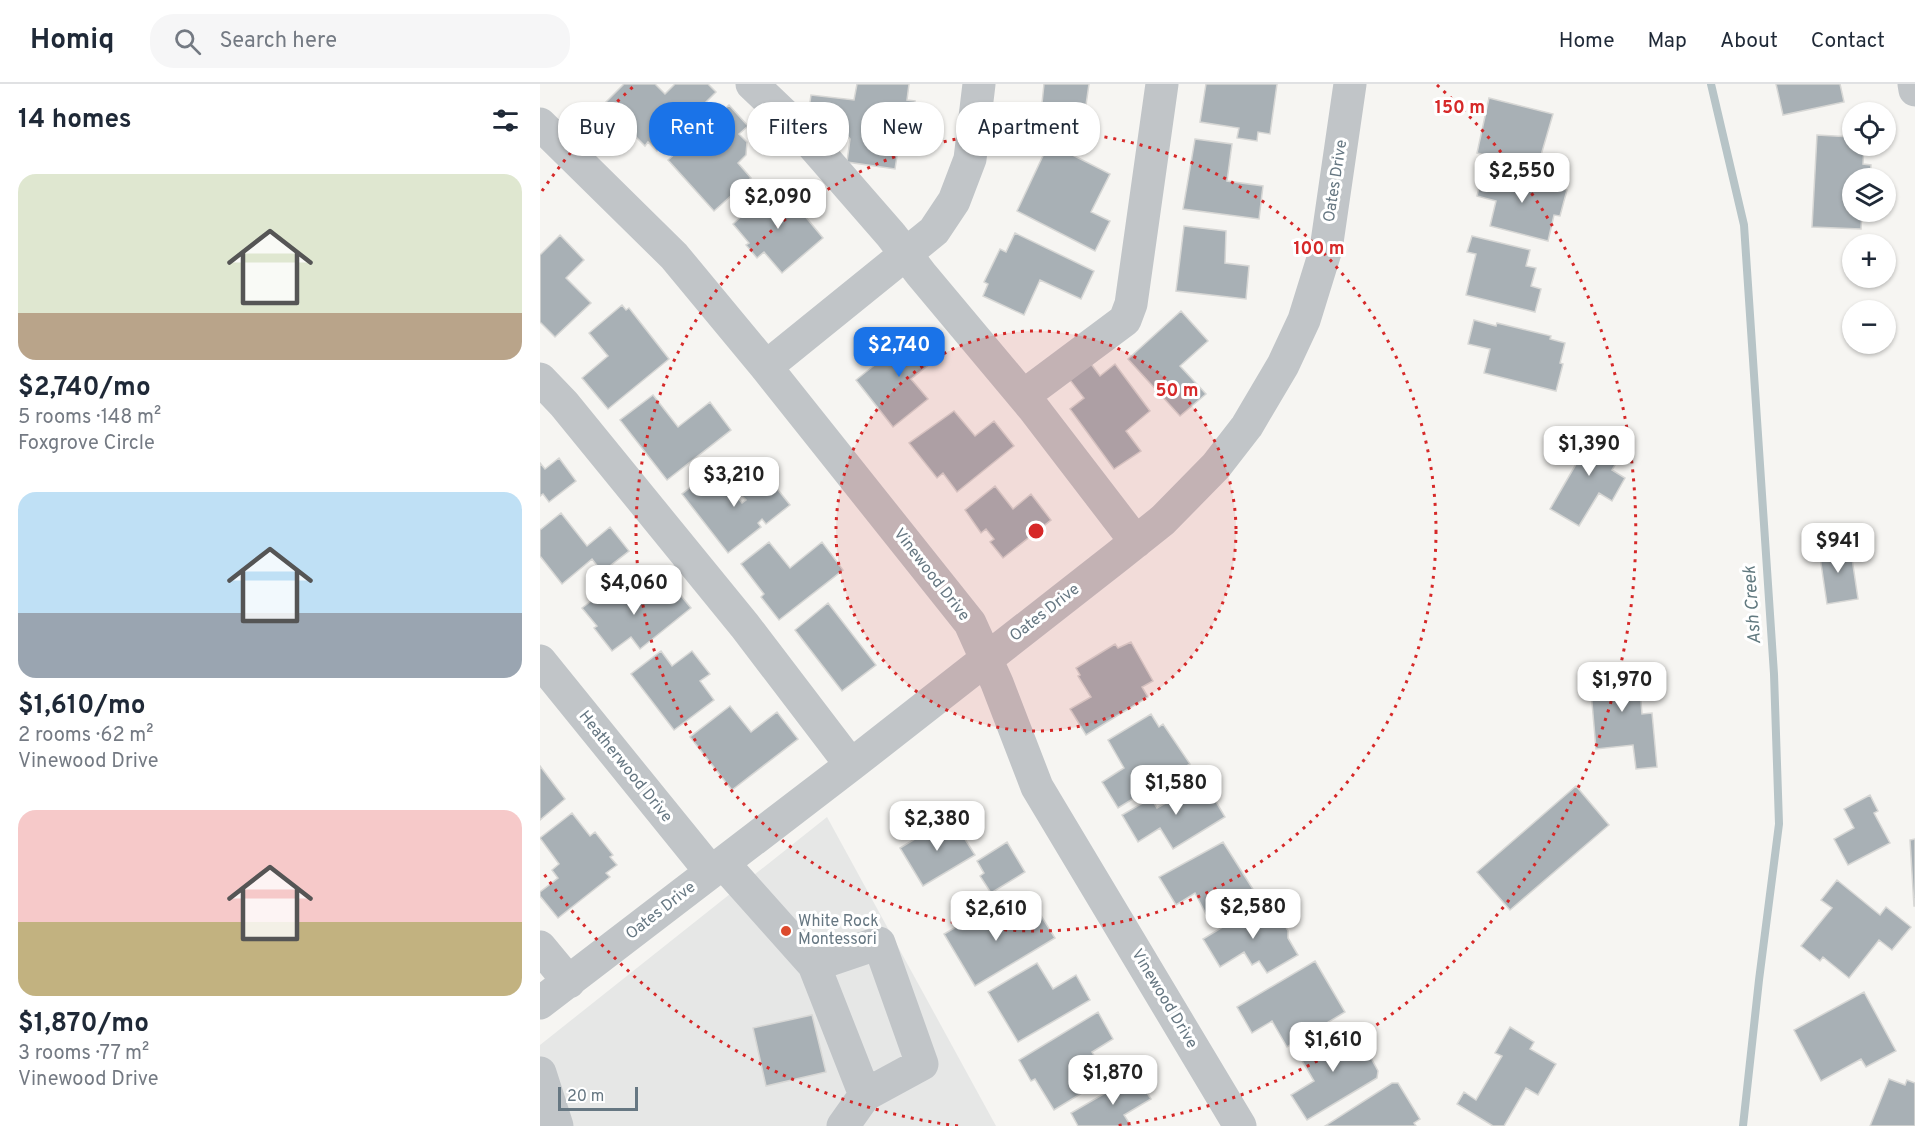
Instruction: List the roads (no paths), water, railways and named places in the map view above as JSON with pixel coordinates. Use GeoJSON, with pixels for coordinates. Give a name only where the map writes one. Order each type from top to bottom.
{"type":"FeatureCollection","features":[{"type":"Feature","properties":{"kind":"street"},"geometry":{"type":"LineString","coordinates":[[752,84],[796,126],[906,255],[1023,396],[1136,542]]}},
{"type":"Feature","properties":{"kind":"street"},"geometry":{"type":"LineString","coordinates":[[766,367],[934,231],[954,201],[970,159],[979,84]]}},
{"type":"Feature","properties":{"kind":"street"},"geometry":{"type":"LineString","coordinates":[[1023,396],[1125,320],[1131,304],[1162,84]]}},
{"type":"Feature","properties":{"kind":"street","name":"Oates Drive"},"geometry":{"type":"LineString","coordinates":[[540,1004],[1136,542],[1163,520],[1216,466],[1247,426],[1283,365],[1304,320],[1326,249],[1350,84]]}},
{"type":"Feature","properties":{"kind":"street"},"geometry":{"type":"LineString","coordinates":[[1914,84],[1915,90]]}},
{"type":"Feature","properties":{"kind":"street","name":"Vinewood Drive"},"geometry":{"type":"LineString","coordinates":[[540,124],[674,256],[766,367],[970,623],[1037,787],[1240,1126]]}},
{"type":"Feature","properties":{"kind":"street"},"geometry":{"type":"LineString","coordinates":[[540,379],[564,404],[745,626],[851,765]]}},
{"type":"Feature","properties":{"kind":"street","name":"Heatherwood Drive"},"geometry":{"type":"LineString","coordinates":[[540,661],[717,867],[814,965]]}},
{"type":"Feature","properties":{"kind":"street"},"geometry":{"type":"LineString","coordinates":[[843,1126],[865,1095],[922,1064],[879,943],[814,965],[865,1095]]}},
{"type":"Feature","properties":{"kind":"street"},"geometry":{"type":"LineString","coordinates":[[540,948],[568,982]]}},
{"type":"Feature","properties":{"kind":"street"},"geometry":{"type":"LineString","coordinates":[[540,1073],[557,1126]]}},
{"type":"Feature","properties":{"kind":"waterway","name":"Ash Creek"},"geometry":{"type":"LineString","coordinates":[[1711,84],[1744,225],[1774,674],[1779,824],[1743,1126]]}},
{"type":"Feature","properties":{"kind":"place","name":"White Rock Montessori"},"geometry":{"type":"Point","coordinates":[786,931]}}]}
